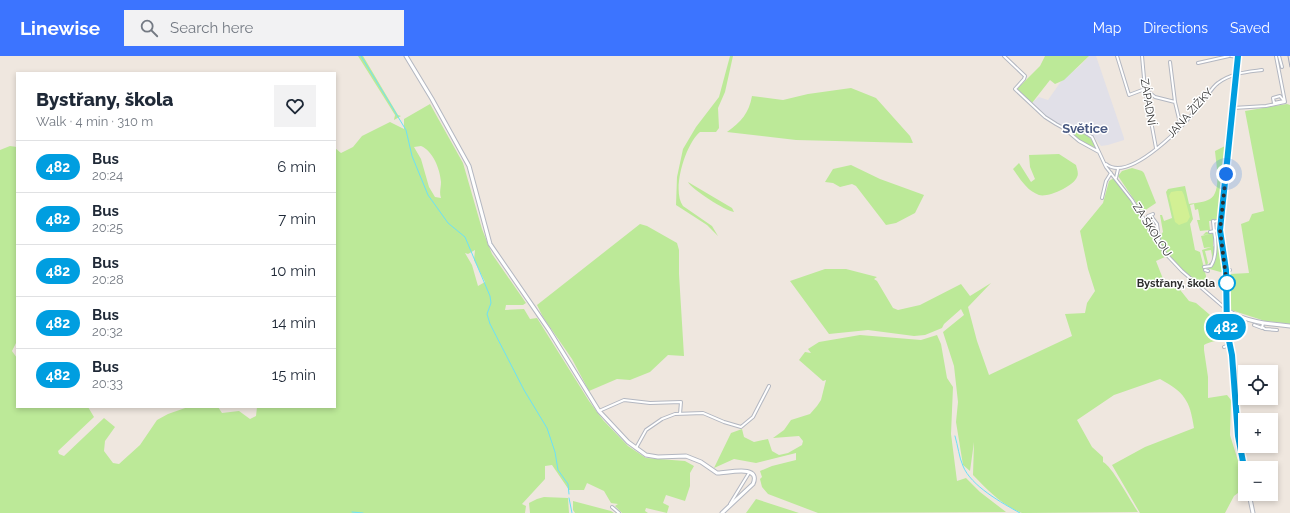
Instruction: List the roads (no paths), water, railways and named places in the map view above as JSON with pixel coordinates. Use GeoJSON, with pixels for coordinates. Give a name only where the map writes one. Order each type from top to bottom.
{"type":"FeatureCollection","features":[{"type":"Feature","properties":{"kind":"street"},"geometry":{"type":"LineString","coordinates":[[406,56],[469,166],[490,244],[549,330],[599,410],[614,428],[646,455],[653,457],[691,457],[717,473],[722,474],[738,470],[749,473],[754,478],[753,484],[722,513]]}},
{"type":"Feature","properties":{"kind":"street"},"geometry":{"type":"LineString","coordinates":[[1004,56],[1025,78],[1014,89],[1047,119],[1065,129],[1079,141],[1099,152]]}},
{"type":"Feature","properties":{"kind":"street"},"geometry":{"type":"LineString","coordinates":[[1118,56],[1129,94],[1145,90],[1155,97],[1175,102]]}},
{"type":"Feature","properties":{"kind":"street","name":"ZÁPADNÍ"},"geometry":{"type":"LineString","coordinates":[[1142,56],[1145,90],[1156,148]]}},
{"type":"Feature","properties":{"kind":"street"},"geometry":{"type":"LineString","coordinates":[[1198,63],[1230,56],[1238,56],[1220,230],[1225,273],[1227,331],[1230,345],[1238,436],[1243,461]]}},
{"type":"Feature","properties":{"kind":"street"},"geometry":{"type":"LineString","coordinates":[[1276,56],[1284,100]]}},
{"type":"Feature","properties":{"kind":"street"},"geometry":{"type":"LineString","coordinates":[[1279,56],[1282,67]]}},
{"type":"Feature","properties":{"kind":"street"},"geometry":{"type":"LineString","coordinates":[[1170,62],[1175,102],[1181,127]]}},
{"type":"Feature","properties":{"kind":"street","name":"JANA ŽIŽKY"},"geometry":{"type":"LineString","coordinates":[[1118,169],[1126,168],[1141,159],[1181,127],[1216,84],[1236,74],[1262,70]]}},
{"type":"Feature","properties":{"kind":"street"},"geometry":{"type":"LineString","coordinates":[[1280,96],[1284,100],[1284,102],[1274,103],[1273,98],[1280,96]]}},
{"type":"Feature","properties":{"kind":"street"},"geometry":{"type":"LineString","coordinates":[[1233,108],[1266,106],[1284,103],[1284,100]]}},
{"type":"Feature","properties":{"kind":"street","name":"ZA ŠKOLOU"},"geometry":{"type":"LineString","coordinates":[[1065,129],[1076,128],[1089,135],[1095,141],[1104,162],[1132,200],[1157,241],[1182,271],[1227,310]]}},
{"type":"Feature","properties":{"kind":"street"},"geometry":{"type":"LineString","coordinates":[[1104,162],[1111,167],[1118,169],[1116,179]]}},
{"type":"Feature","properties":{"kind":"street"},"geometry":{"type":"LineString","coordinates":[[1102,198],[1106,180],[1111,173]]}},
{"type":"Feature","properties":{"kind":"street"},"geometry":{"type":"LineString","coordinates":[[1151,215],[1157,224],[1159,239],[1157,241]]}},
{"type":"Feature","properties":{"kind":"street"},"geometry":{"type":"LineString","coordinates":[[1209,263],[1206,269],[1213,262],[1216,244],[1213,222],[1220,220]]}},
{"type":"Feature","properties":{"kind":"street"},"geometry":{"type":"LineString","coordinates":[[1210,232],[1220,230]]}},
{"type":"Feature","properties":{"kind":"street"},"geometry":{"type":"LineString","coordinates":[[1225,273],[1230,270]]}},
{"type":"Feature","properties":{"kind":"street"},"geometry":{"type":"LineString","coordinates":[[1227,310],[1263,325],[1265,329],[1277,330]]}},
{"type":"Feature","properties":{"kind":"street"},"geometry":{"type":"LineString","coordinates":[[1254,326],[1290,326]]}},
{"type":"Feature","properties":{"kind":"street"},"geometry":{"type":"LineString","coordinates":[[1224,347],[1230,345]]}},
{"type":"Feature","properties":{"kind":"street"},"geometry":{"type":"LineString","coordinates":[[636,448],[643,433],[653,424],[669,416],[703,412],[724,422],[741,427],[753,417],[769,386]]}},
{"type":"Feature","properties":{"kind":"street"},"geometry":{"type":"LineString","coordinates":[[599,410],[624,400],[650,403],[681,402],[680,414]]}},
{"type":"Feature","properties":{"kind":"street"},"geometry":{"type":"LineString","coordinates":[[729,507],[749,473]]}},
{"type":"Feature","properties":{"kind":"street"},"geometry":{"type":"LineString","coordinates":[[1251,501],[1253,513]]}},
{"type":"Feature","properties":{"kind":"street"},"geometry":{"type":"LineString","coordinates":[[612,507],[619,513]]}},
{"type":"Feature","properties":{"kind":"waterway"},"geometry":{"type":"LineString","coordinates":[[361,56],[406,130],[412,156],[428,195],[448,223],[465,237],[490,296],[491,303],[487,314],[490,324],[524,390],[547,428],[555,452],[558,470],[568,484],[569,494]]}},
{"type":"Feature","properties":{"kind":"waterway"},"geometry":{"type":"LineString","coordinates":[[955,436],[960,459],[967,473],[980,487],[1020,513]]}},
{"type":"Feature","properties":{"kind":"waterway"},"geometry":{"type":"LineString","coordinates":[[569,498],[572,513]]}},
{"type":"Feature","properties":{"kind":"waterway"},"geometry":{"type":"LineString","coordinates":[[352,512],[363,513]]}},
{"type":"Feature","properties":{"kind":"railway"},"geometry":{"type":"LineString","coordinates":[[1288,56],[1290,67]]}},
{"type":"Feature","properties":{"kind":"place","name":"Bystřany, škola"},"geometry":{"type":"Point","coordinates":[1227,283]}},
{"type":"Feature","properties":{"kind":"district","name":"Světice"},"geometry":{"type":"Point","coordinates":[1085,128]}}]}
